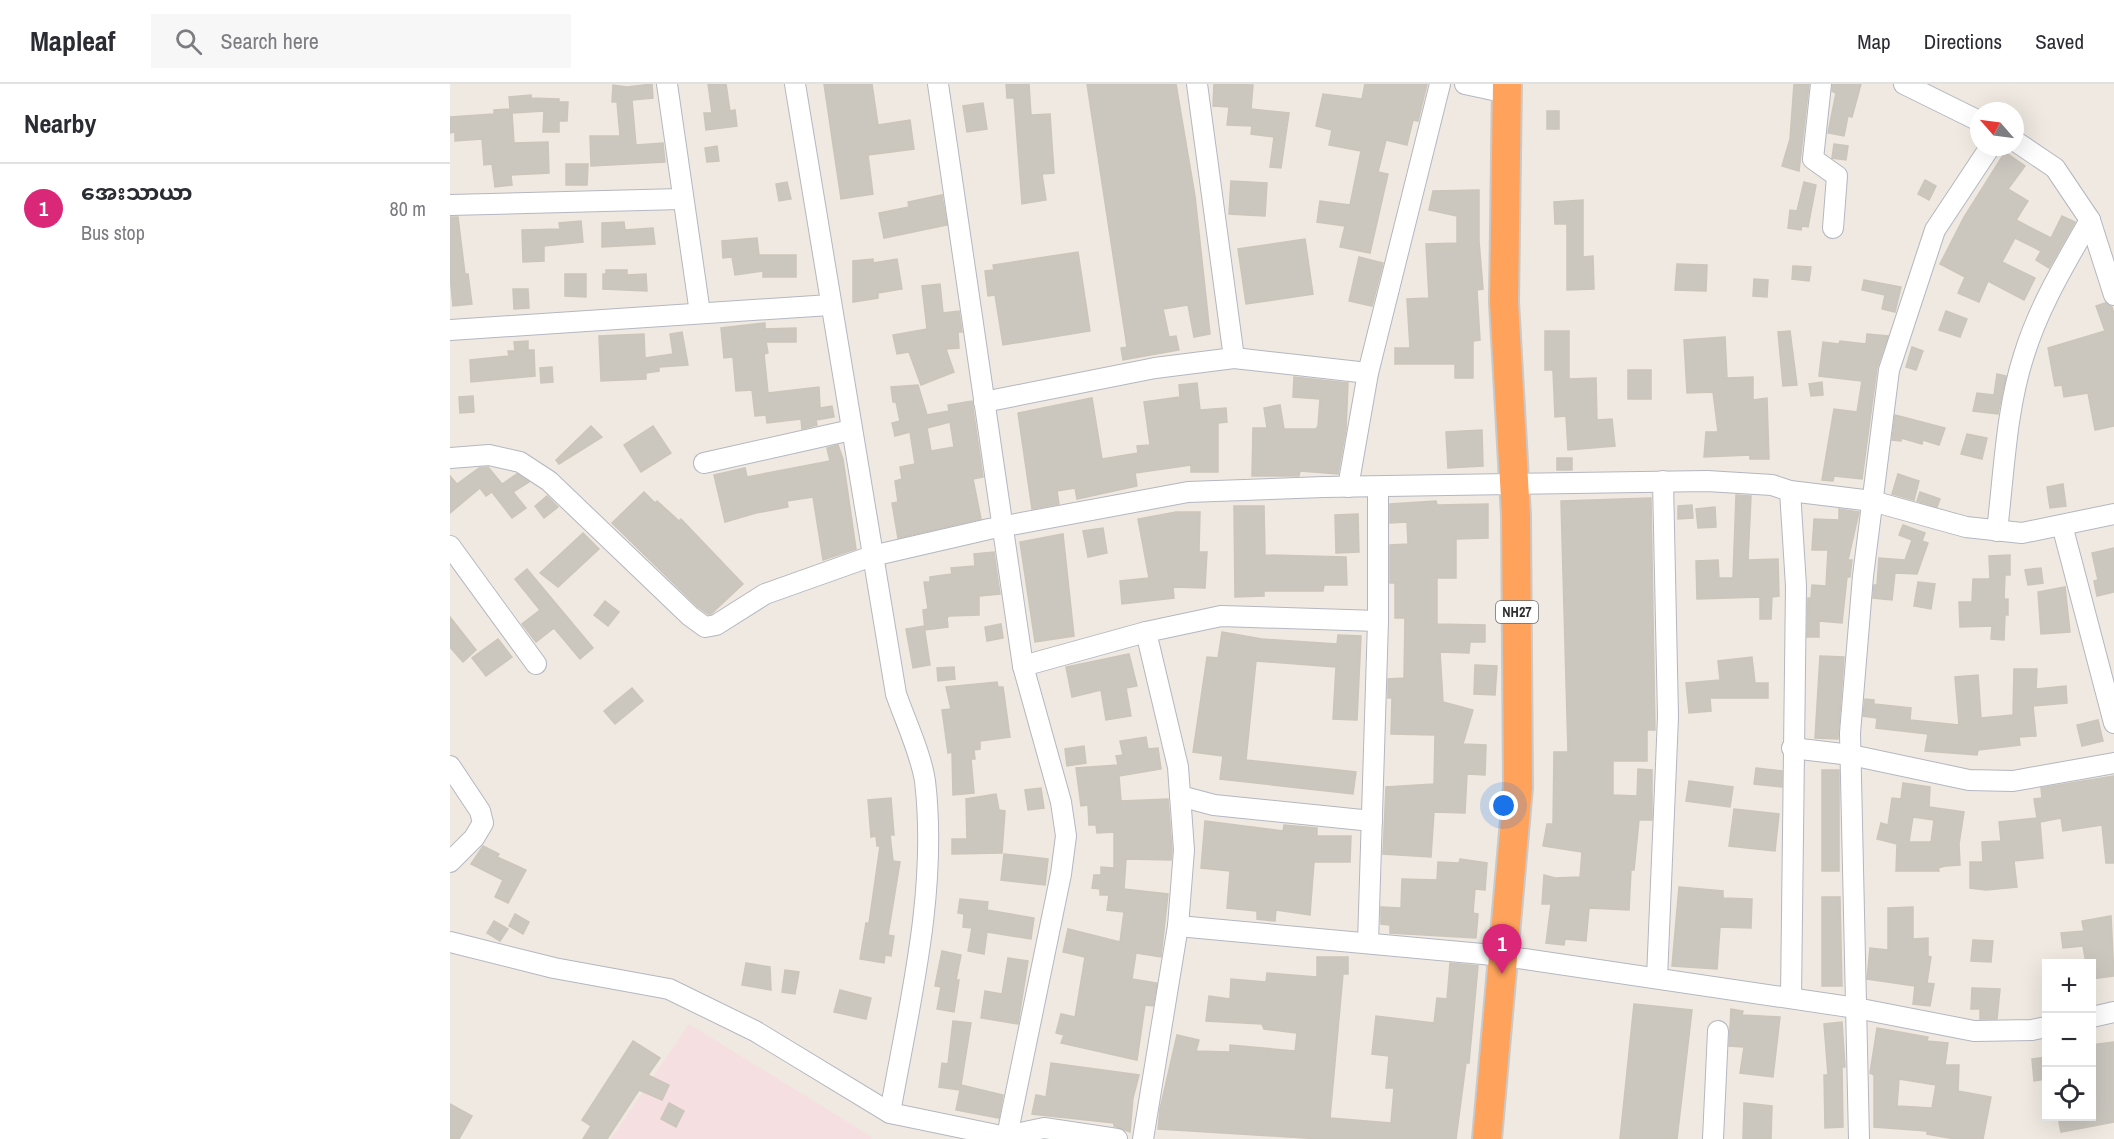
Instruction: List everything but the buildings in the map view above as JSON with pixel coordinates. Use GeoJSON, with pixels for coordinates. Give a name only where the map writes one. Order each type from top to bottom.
{"type":"FeatureCollection","features":[{"type":"Feature","properties":{"kind":"highway","name":"NH27"},"geometry":{"type":"LineString","coordinates":[[1487,1139],[1518,787],[1514,486],[1504,302],[1507,88]]}},
{"type":"Feature","properties":{"kind":"street"},"geometry":{"type":"LineString","coordinates":[[667,84],[681,199],[700,313]]}},
{"type":"Feature","properties":{"kind":"street"},"geometry":{"type":"LineString","coordinates":[[795,84],[896,694],[924,779],[927,856],[922,934],[890,1113]]}},
{"type":"Feature","properties":{"kind":"street"},"geometry":{"type":"LineString","coordinates":[[938,84],[1023,666],[1061,802],[1066,836],[1062,874],[1011,1138]]}},
{"type":"Feature","properties":{"kind":"street"},"geometry":{"type":"LineString","coordinates":[[1197,84],[1234,358]]}},
{"type":"Feature","properties":{"kind":"street"},"geometry":{"type":"LineString","coordinates":[[1348,487],[1368,373],[1440,84]]}},
{"type":"Feature","properties":{"kind":"street"},"geometry":{"type":"LineString","coordinates":[[1465,84],[1507,88]]}},
{"type":"Feature","properties":{"kind":"street"},"geometry":{"type":"LineString","coordinates":[[1821,84],[1813,159],[1837,176],[1833,228]]}},
{"type":"Feature","properties":{"kind":"street"},"geometry":{"type":"LineString","coordinates":[[1904,84],[1970,117]]}},
{"type":"Feature","properties":{"kind":"street"},"geometry":{"type":"LineString","coordinates":[[2024,147],[2055,168],[2090,220],[2114,295]]}},
{"type":"Feature","properties":{"kind":"street"},"geometry":{"type":"LineString","coordinates":[[1859,1139],[1851,755],[1863,576],[1872,501],[1889,370],[1935,230],[1984,156]]}},
{"type":"Feature","properties":{"kind":"street"},"geometry":{"type":"LineString","coordinates":[[450,205],[681,199]]}},
{"type":"Feature","properties":{"kind":"street"},"geometry":{"type":"LineString","coordinates":[[1997,531],[2012,412],[2023,356],[2044,302],[2090,220]]}},
{"type":"Feature","properties":{"kind":"street"},"geometry":{"type":"LineString","coordinates":[[450,330],[830,305]]}},
{"type":"Feature","properties":{"kind":"street"},"geometry":{"type":"LineString","coordinates":[[984,402],[1155,368],[1234,358],[1368,373]]}},
{"type":"Feature","properties":{"kind":"street"},"geometry":{"type":"LineString","coordinates":[[705,463],[851,430]]}},
{"type":"Feature","properties":{"kind":"street"},"geometry":{"type":"LineString","coordinates":[[450,458],[489,455],[520,462],[530,468],[549,481],[690,616],[705,627],[716,625],[765,594],[872,556],[1002,527],[1188,492],[1663,481],[1772,485],[1790,491],[1872,501],[1966,527],[2022,533],[2114,514]]}},
{"type":"Feature","properties":{"kind":"street"},"geometry":{"type":"LineString","coordinates":[[1657,978],[1668,717],[1663,481]]}},
{"type":"Feature","properties":{"kind":"street"},"geometry":{"type":"LineString","coordinates":[[1368,943],[1378,621],[1378,487]]}},
{"type":"Feature","properties":{"kind":"street"},"geometry":{"type":"LineString","coordinates":[[1790,491],[1796,586],[1792,748],[1791,998]]}},
{"type":"Feature","properties":{"kind":"street"},"geometry":{"type":"LineString","coordinates":[[2061,525],[2114,723]]}},
{"type":"Feature","properties":{"kind":"street"},"geometry":{"type":"LineString","coordinates":[[450,546],[536,664]]}},
{"type":"Feature","properties":{"kind":"street"},"geometry":{"type":"LineString","coordinates":[[1023,666],[1146,632],[1221,616],[1378,621]]}},
{"type":"Feature","properties":{"kind":"street"},"geometry":{"type":"LineString","coordinates":[[1143,1139],[1178,926],[1184,850],[1178,767],[1146,632]]}},
{"type":"Feature","properties":{"kind":"street"},"geometry":{"type":"LineString","coordinates":[[1792,748],[1851,755],[1969,780],[2013,781],[2114,763]]}},
{"type":"Feature","properties":{"kind":"street"},"geometry":{"type":"LineString","coordinates":[[450,766],[480,811],[483,823],[474,838],[450,862]]}},
{"type":"Feature","properties":{"kind":"street"},"geometry":{"type":"LineString","coordinates":[[1180,796],[1214,806],[1372,821]]}},
{"type":"Feature","properties":{"kind":"street"},"geometry":{"type":"LineString","coordinates":[[1178,926],[1504,956],[1856,1008],[1974,1031],[2042,1028]]}},
{"type":"Feature","properties":{"kind":"street"},"geometry":{"type":"LineString","coordinates":[[450,942],[554,968],[669,989],[755,1030],[890,1113],[1011,1138],[1044,1128],[1117,1139]]}},
{"type":"Feature","properties":{"kind":"street"},"geometry":{"type":"LineString","coordinates":[[2096,1016],[2114,1012]]}},
{"type":"Feature","properties":{"kind":"street"},"geometry":{"type":"LineString","coordinates":[[1713,1139],[1718,1031]]}},
{"type":"Feature","properties":{"kind":"shaded area"},"geometry":{"type":"Polygon","coordinates":[[[689,1024],[872,1137],[871,1139],[611,1139],[689,1024]]]}},
{"type":"Feature","properties":{"kind":"place","name":"အေးသာယာ"},"geometry":{"type":"Point","coordinates":[1502,974]}}]}
